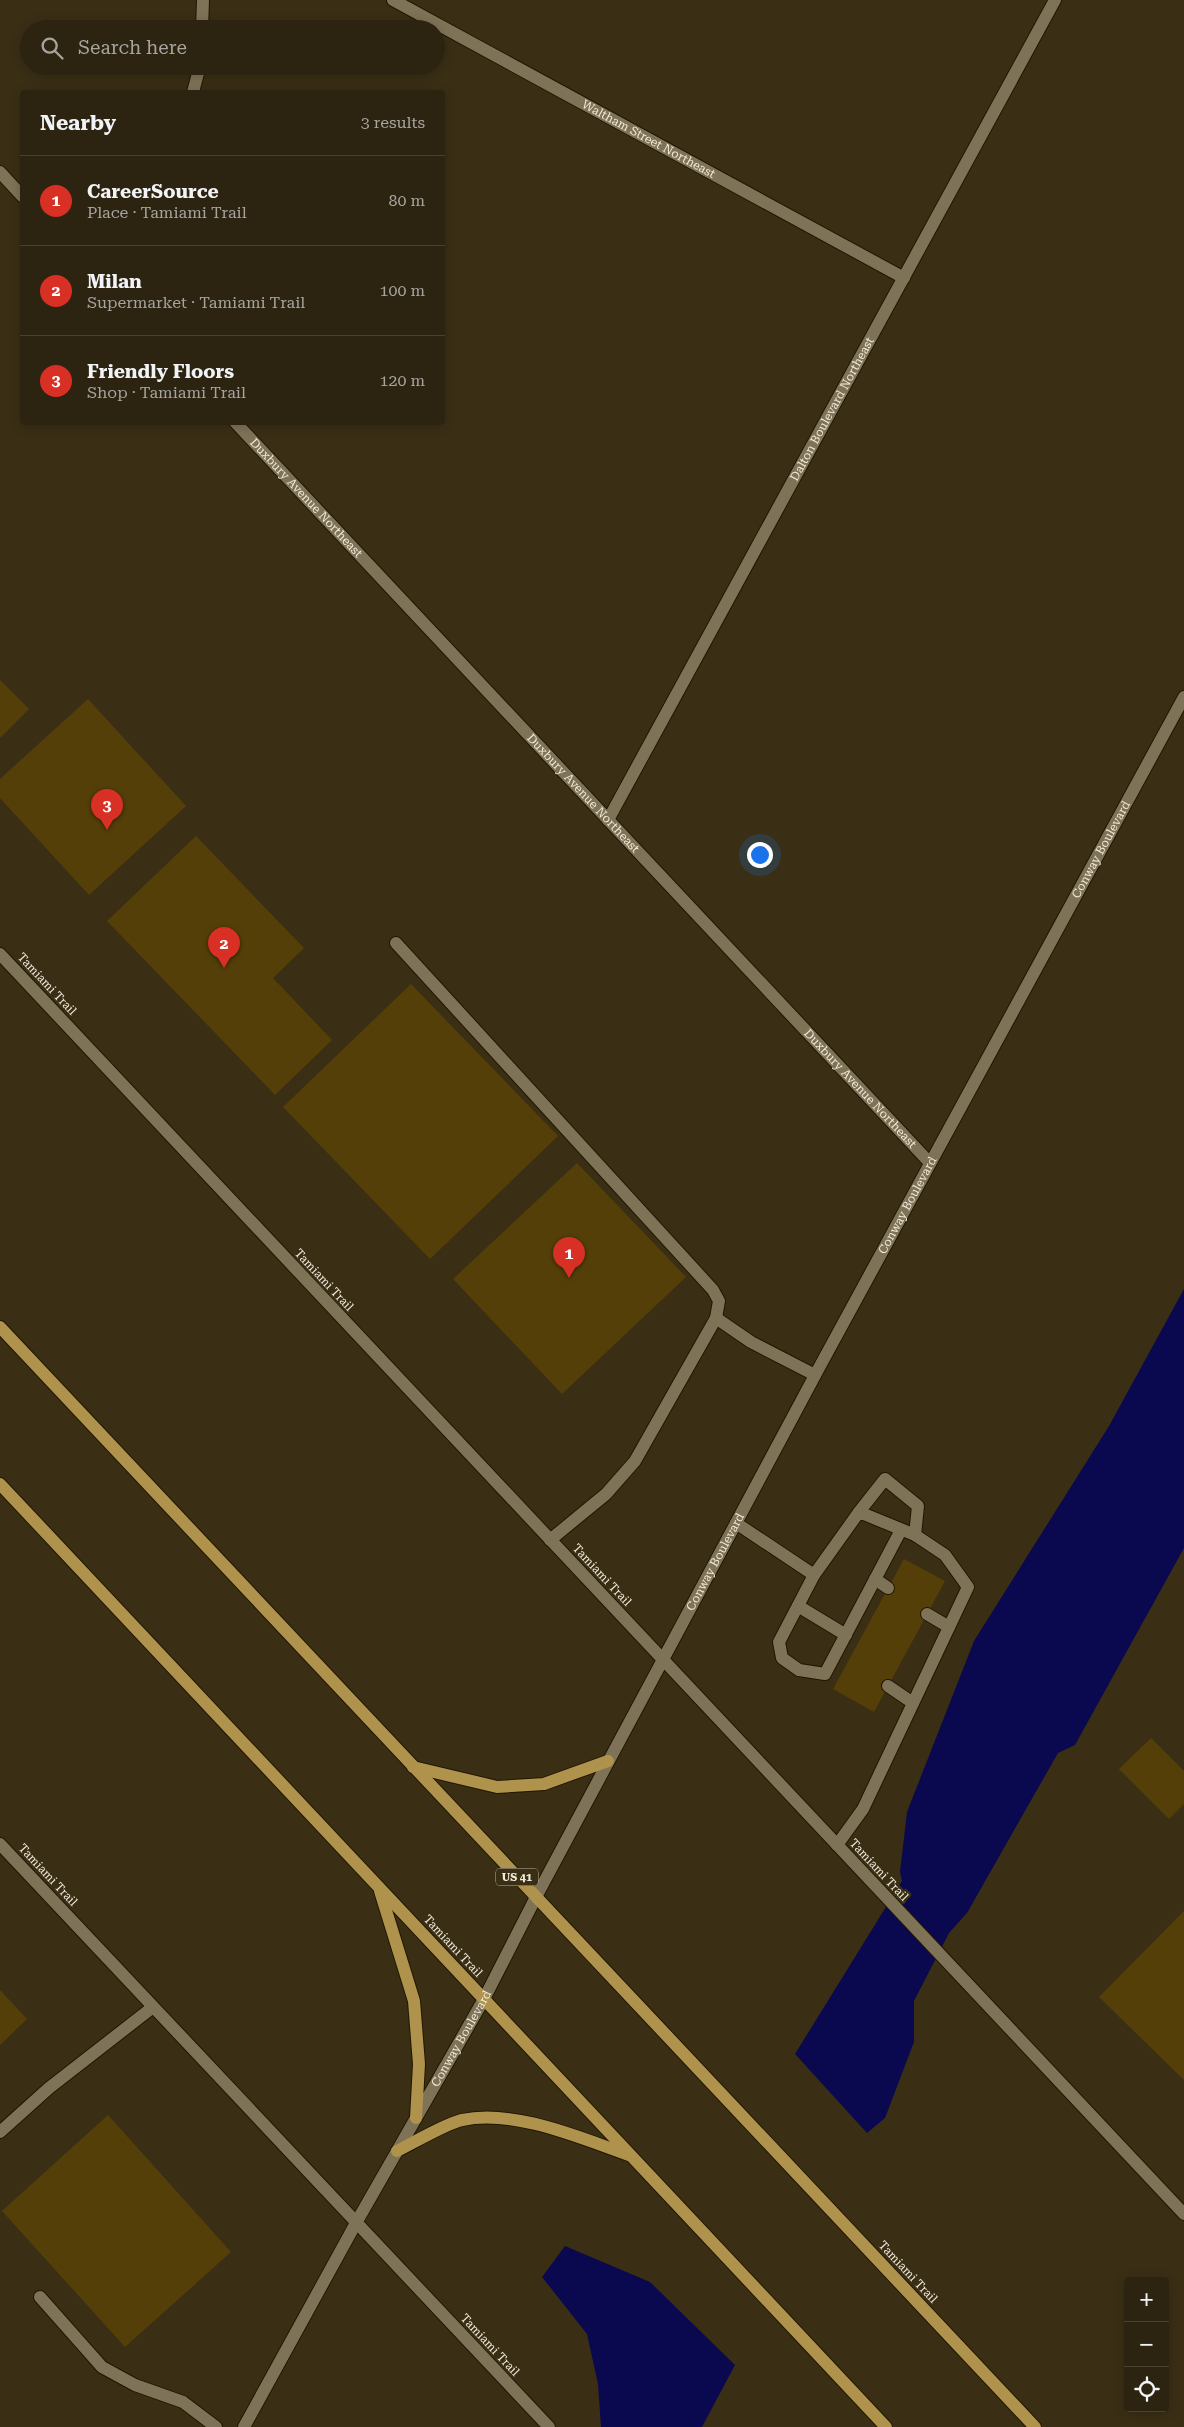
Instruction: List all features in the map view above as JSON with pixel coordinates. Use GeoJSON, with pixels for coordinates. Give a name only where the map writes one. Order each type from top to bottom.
{"type":"FeatureCollection","features":[{"type":"Feature","properties":{"kind":"main road","name":"Tamiami Trail"},"geometry":{"type":"LineString","coordinates":[[0,1326],[1035,2427]]}},
{"type":"Feature","properties":{"kind":"main road","name":"Tamiami Trail"},"geometry":{"type":"LineString","coordinates":[[0,1484],[886,2427]]}},
{"type":"Feature","properties":{"kind":"main road"},"geometry":{"type":"LineString","coordinates":[[414,1767],[497,1787],[544,1784],[608,1761]]}},
{"type":"Feature","properties":{"kind":"main road"},"geometry":{"type":"LineString","coordinates":[[378,1887],[414,2001],[419,2064],[416,2118]]}},
{"type":"Feature","properties":{"kind":"main road"},"geometry":{"type":"LineString","coordinates":[[397,2151],[462,2120],[499,2118],[546,2126],[631,2156]]}},
{"type":"Feature","properties":{"kind":"street"},"geometry":{"type":"LineString","coordinates":[[202,20],[203,0]]}},
{"type":"Feature","properties":{"kind":"street","name":"Waltham Street Northeast"},"geometry":{"type":"LineString","coordinates":[[393,0],[430,20]]}},
{"type":"Feature","properties":{"kind":"street","name":"Dalton Boulevard Northeast"},"geometry":{"type":"LineString","coordinates":[[608,820],[1056,0]]}},
{"type":"Feature","properties":{"kind":"street","name":"Waltham Street Northeast"},"geometry":{"type":"LineString","coordinates":[[445,28],[904,278]]}},
{"type":"Feature","properties":{"kind":"street"},"geometry":{"type":"LineString","coordinates":[[194,90],[198,75]]}},
{"type":"Feature","properties":{"kind":"street"},"geometry":{"type":"LineString","coordinates":[[0,172],[20,194]]}},
{"type":"Feature","properties":{"kind":"street","name":"Duxbury Avenue Northeast"},"geometry":{"type":"LineString","coordinates":[[238,425],[930,1163]]}},
{"type":"Feature","properties":{"kind":"street","name":"Conway Boulevard"},"geometry":{"type":"LineString","coordinates":[[244,2427],[356,2223],[484,1999],[662,1659],[1184,697]]}},
{"type":"Feature","properties":{"kind":"street"},"geometry":{"type":"LineString","coordinates":[[396,943],[713,1290],[718,1301],[716,1318],[635,1461],[606,1494],[550,1540]]}},
{"type":"Feature","properties":{"kind":"street","name":"Tamiami Trail"},"geometry":{"type":"LineString","coordinates":[[0,954],[1184,2214]]}},
{"type":"Feature","properties":{"kind":"street"},"geometry":{"type":"LineString","coordinates":[[716,1318],[751,1342],[815,1375]]}},
{"type":"Feature","properties":{"kind":"street"},"geometry":{"type":"LineString","coordinates":[[902,1530],[825,1674],[799,1670],[782,1658],[779,1642],[814,1575],[885,1479],[918,1506],[915,1535]]}},
{"type":"Feature","properties":{"kind":"street"},"geometry":{"type":"LineString","coordinates":[[837,1845],[863,1809],[968,1587],[946,1555],[915,1535],[859,1512]]}},
{"type":"Feature","properties":{"kind":"street"},"geometry":{"type":"LineString","coordinates":[[736,1523],[814,1575]]}},
{"type":"Feature","properties":{"kind":"street"},"geometry":{"type":"LineString","coordinates":[[875,1579],[888,1588]]}},
{"type":"Feature","properties":{"kind":"street"},"geometry":{"type":"LineString","coordinates":[[798,1606],[846,1635]]}},
{"type":"Feature","properties":{"kind":"street"},"geometry":{"type":"LineString","coordinates":[[927,1614],[949,1627]]}},
{"type":"Feature","properties":{"kind":"street"},"geometry":{"type":"LineString","coordinates":[[837,1653],[848,1660]]}},
{"type":"Feature","properties":{"kind":"street"},"geometry":{"type":"LineString","coordinates":[[888,1686],[913,1703]]}},
{"type":"Feature","properties":{"kind":"street","name":"Tamiami Trail"},"geometry":{"type":"LineString","coordinates":[[0,1844],[548,2427]]}},
{"type":"Feature","properties":{"kind":"street"},"geometry":{"type":"LineString","coordinates":[[0,2132],[49,2088],[153,2007]]}},
{"type":"Feature","properties":{"kind":"street"},"geometry":{"type":"LineString","coordinates":[[40,2297],[102,2367],[135,2385],[182,2402],[216,2427]]}},
{"type":"Feature","properties":{"kind":"shaded area"},"geometry":{"type":"Polygon","coordinates":[[[1184,1289],[1184,1548],[1075,1745],[1058,1753],[967,1913],[949,1933],[914,2001],[914,2042],[885,2118],[867,2133],[795,2054],[902,1881],[900,1872],[907,1812],[974,1641],[1109,1426],[1184,1289]]]}},
{"type":"Feature","properties":{"kind":"shaded area"},"geometry":{"type":"Polygon","coordinates":[[[565,2246],[650,2282],[735,2365],[702,2427],[601,2427],[598,2384],[587,2334],[542,2277],[565,2246]]]}},
{"type":"Feature","properties":{"kind":"building"},"geometry":{"type":"Polygon","coordinates":[[[0,680],[29,709],[0,738],[0,680]]]}},
{"type":"Feature","properties":{"kind":"building"},"geometry":{"type":"Polygon","coordinates":[[[88,699],[186,806],[89,895],[0,798],[0,779],[88,699]]]}},
{"type":"Feature","properties":{"kind":"building"},"geometry":{"type":"Polygon","coordinates":[[[196,836],[304,948],[273,978],[332,1040],[275,1095],[107,921],[196,836]]]}},
{"type":"Feature","properties":{"kind":"building"},"geometry":{"type":"Polygon","coordinates":[[[411,984],[558,1136],[430,1259],[283,1107],[411,984]]]}},
{"type":"Feature","properties":{"kind":"building"},"geometry":{"type":"Polygon","coordinates":[[[577,1163],[686,1277],[562,1394],[453,1279],[577,1163]]]}},
{"type":"Feature","properties":{"kind":"building"},"geometry":{"type":"Polygon","coordinates":[[[904,1559],[945,1581],[874,1712],[833,1689],[904,1559]]]}},
{"type":"Feature","properties":{"kind":"building"},"geometry":{"type":"Polygon","coordinates":[[[1151,1738],[1184,1771],[1184,1804],[1169,1819],[1119,1769],[1151,1738]]]}},
{"type":"Feature","properties":{"kind":"building"},"geometry":{"type":"Polygon","coordinates":[[[1184,1911],[1184,2080],[1099,1997],[1184,1911]]]}},
{"type":"Feature","properties":{"kind":"building"},"geometry":{"type":"Polygon","coordinates":[[[0,1990],[27,2019],[0,2045],[0,1990]]]}},
{"type":"Feature","properties":{"kind":"building"},"geometry":{"type":"Polygon","coordinates":[[[108,2115],[231,2252],[125,2347],[2,2211],[108,2115]]]}},
{"type":"Feature","properties":{"kind":"place","name":"Friendly Floors"},"geometry":{"type":"Point","coordinates":[107,830]}},
{"type":"Feature","properties":{"kind":"place","name":"Milan"},"geometry":{"type":"Point","coordinates":[224,968]}},
{"type":"Feature","properties":{"kind":"place","name":"CareerSource"},"geometry":{"type":"Point","coordinates":[569,1278]}}]}
